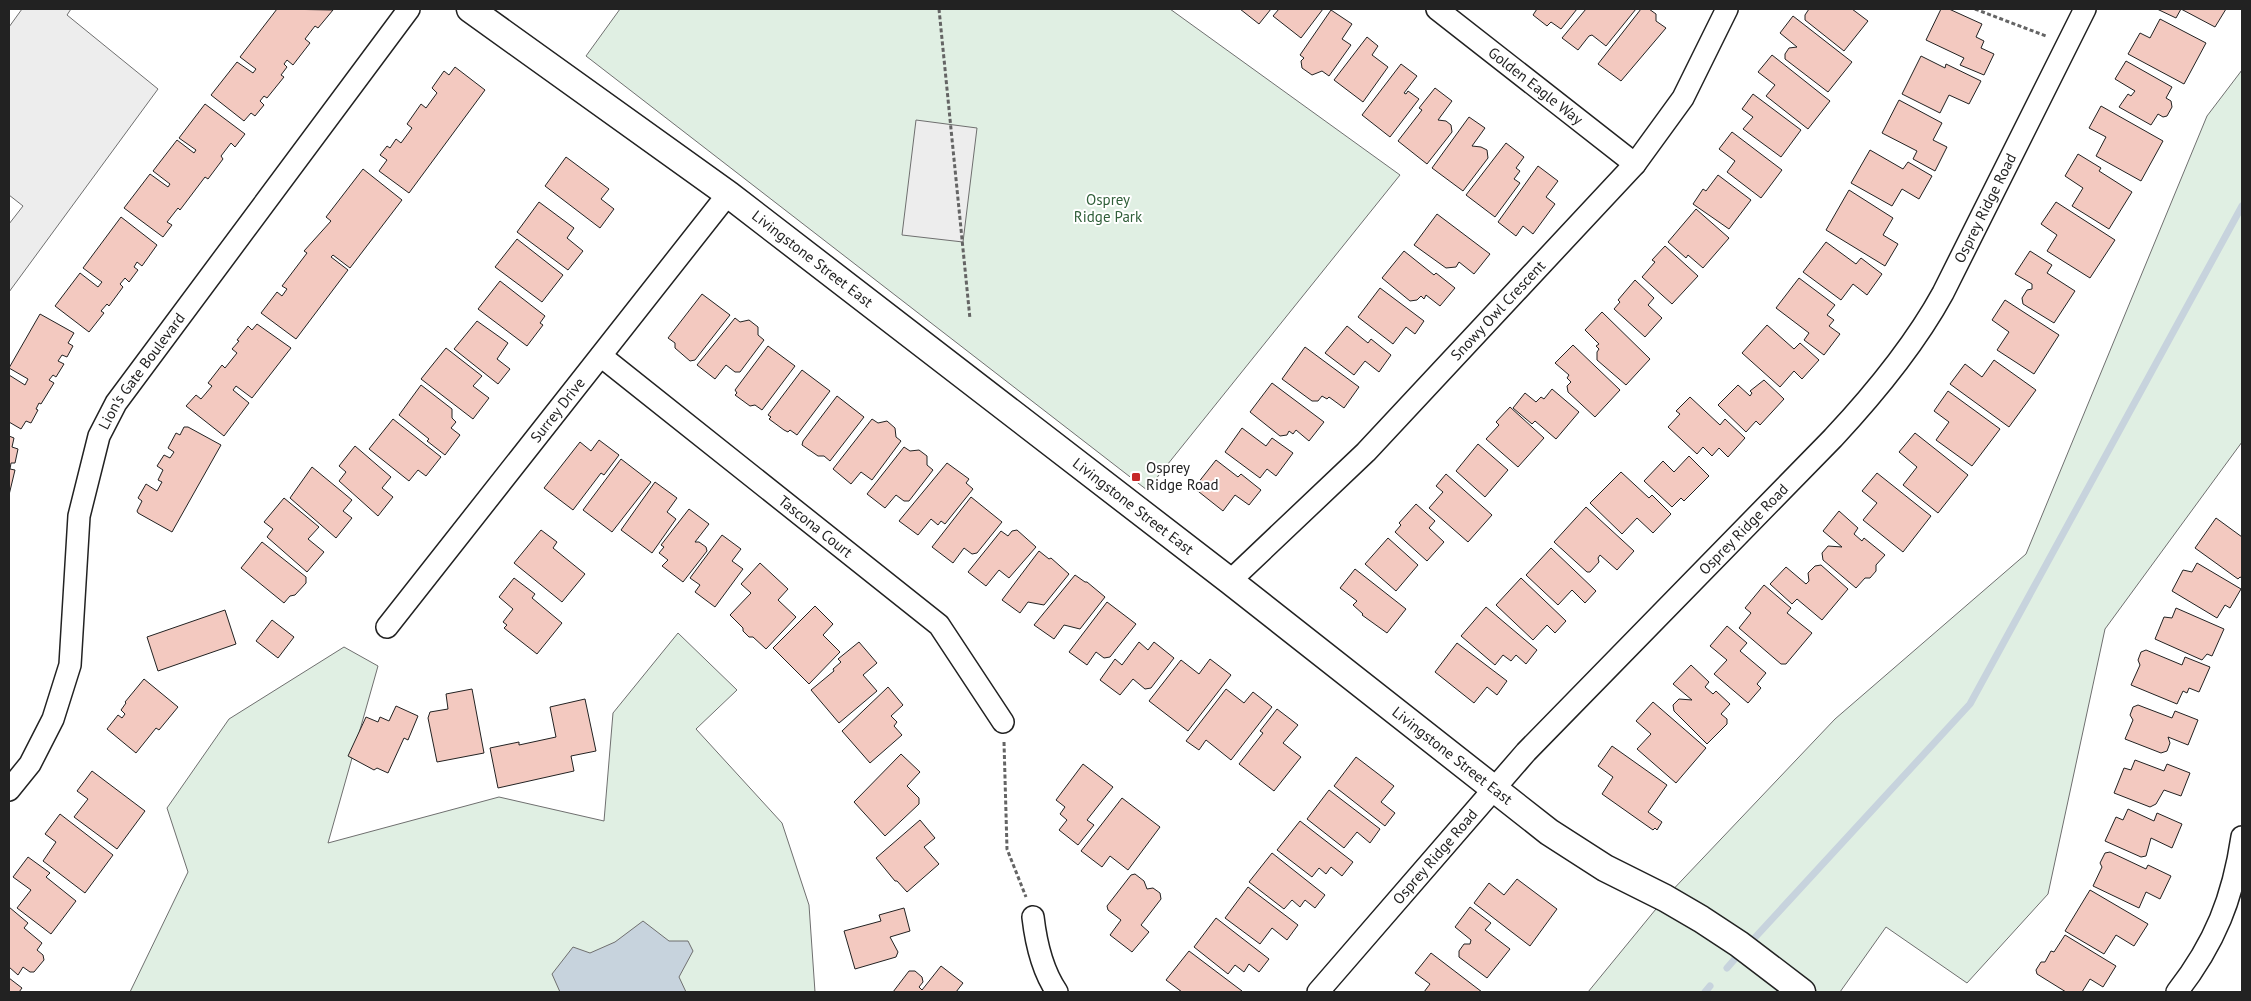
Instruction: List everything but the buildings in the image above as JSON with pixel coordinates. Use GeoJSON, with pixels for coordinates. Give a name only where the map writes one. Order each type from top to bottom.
{"type":"FeatureCollection","features":[{"type":"Feature","properties":{"kind":"street","name":"Lion's Gate Boulevard"},"geometry":{"type":"LineString","coordinates":[[9,790],[30,764],[53,719],[70,665],[79,516],[99,436],[116,403],[409,9]]}},
{"type":"Feature","properties":{"kind":"street","name":"Livingstone Street East"},"geometry":{"type":"LineString","coordinates":[[470,9],[728,194],[1230,581],[1492,788],[1576,851],[1701,919],[1739,944],[1802,992]]}},
{"type":"Feature","properties":{"kind":"street","name":"Golden Eagle Way"},"geometry":{"type":"LineString","coordinates":[[1436,9],[1635,164]]}},
{"type":"Feature","properties":{"kind":"street","name":"Snowy Owl Crescent"},"geometry":{"type":"LineString","coordinates":[[1230,581],[1366,452],[1635,164],[1682,98],[1726,9]]}},
{"type":"Feature","properties":{"kind":"street","name":"Osprey Ridge Road"},"geometry":{"type":"LineString","coordinates":[[1318,992],[1492,788],[1833,438],[1858,411],[1903,355],[1928,321],[2085,9]]}},
{"type":"Feature","properties":{"kind":"street","name":"Surrey Drive"},"geometry":{"type":"LineString","coordinates":[[388,627],[728,194]]}},
{"type":"Feature","properties":{"kind":"street","name":"Tascona Court"},"geometry":{"type":"LineString","coordinates":[[602,356],[939,624],[1003,722]]}},
{"type":"Feature","properties":{"kind":"street"},"geometry":{"type":"LineString","coordinates":[[2177,992],[2213,939],[2226,908],[2237,873],[2242,837]]}},
{"type":"Feature","properties":{"kind":"street"},"geometry":{"type":"LineString","coordinates":[[1033,917],[1042,961],[1057,992]]}},
{"type":"Feature","properties":{"kind":"path"},"geometry":{"type":"LineString","coordinates":[[939,9],[970,320]]}},
{"type":"Feature","properties":{"kind":"path"},"geometry":{"type":"LineString","coordinates":[[1975,9],[2068,44]]}},
{"type":"Feature","properties":{"kind":"path"},"geometry":{"type":"LineString","coordinates":[[1003,722],[1007,849],[1033,917]]}},
{"type":"Feature","properties":{"kind":"green space","name":"Osprey Ridge Park"},"geometry":{"type":"Polygon","coordinates":[[[620,9],[1170,9],[1400,175],[1147,490],[586,56],[620,9]]]}},
{"type":"Feature","properties":{"kind":"green space"},"geometry":{"type":"Polygon","coordinates":[[[2242,70],[2242,442],[2105,629],[2048,894],[1967,983],[1886,927],[1840,992],[1588,992],[1665,898],[1835,719],[2026,554],[2207,116],[2242,70]]]}},
{"type":"Feature","properties":{"kind":"green space"},"geometry":{"type":"Polygon","coordinates":[[[678,633],[737,690],[696,729],[782,823],[809,905],[815,992],[130,992],[188,872],[167,808],[229,719],[344,647],[378,666],[328,843],[499,797],[604,821],[613,713],[678,633]]]}},
{"type":"Feature","properties":{"kind":"shaded area"},"geometry":{"type":"Polygon","coordinates":[[[22,9],[71,9],[67,15],[158,89],[9,292],[9,224],[23,206],[9,195],[9,27],[22,9]]]}},
{"type":"Feature","properties":{"kind":"shaded area"},"geometry":{"type":"Polygon","coordinates":[[[916,120],[977,128],[963,242],[902,235],[916,120]]]}},
{"type":"Feature","properties":{"kind":"shaded area"},"geometry":{"type":"Polygon","coordinates":[[[643,921],[669,941],[688,941],[693,951],[679,977],[686,992],[560,992],[552,974],[573,947],[590,953],[615,942],[643,921]]]}},
{"type":"Feature","properties":{"kind":"waterway"},"geometry":{"type":"LineString","coordinates":[[1749,944],[1970,704],[2242,206]]}},
{"type":"Feature","properties":{"kind":"waterway"},"geometry":{"type":"LineString","coordinates":[[1727,968],[1741,952]]}},
{"type":"Feature","properties":{"kind":"waterway"},"geometry":{"type":"LineString","coordinates":[[1705,992],[1710,986]]}},
{"type":"Feature","properties":{"kind":"place","name":"Osprey Ridge Road"},"geometry":{"type":"Point","coordinates":[1136,477]}}]}
